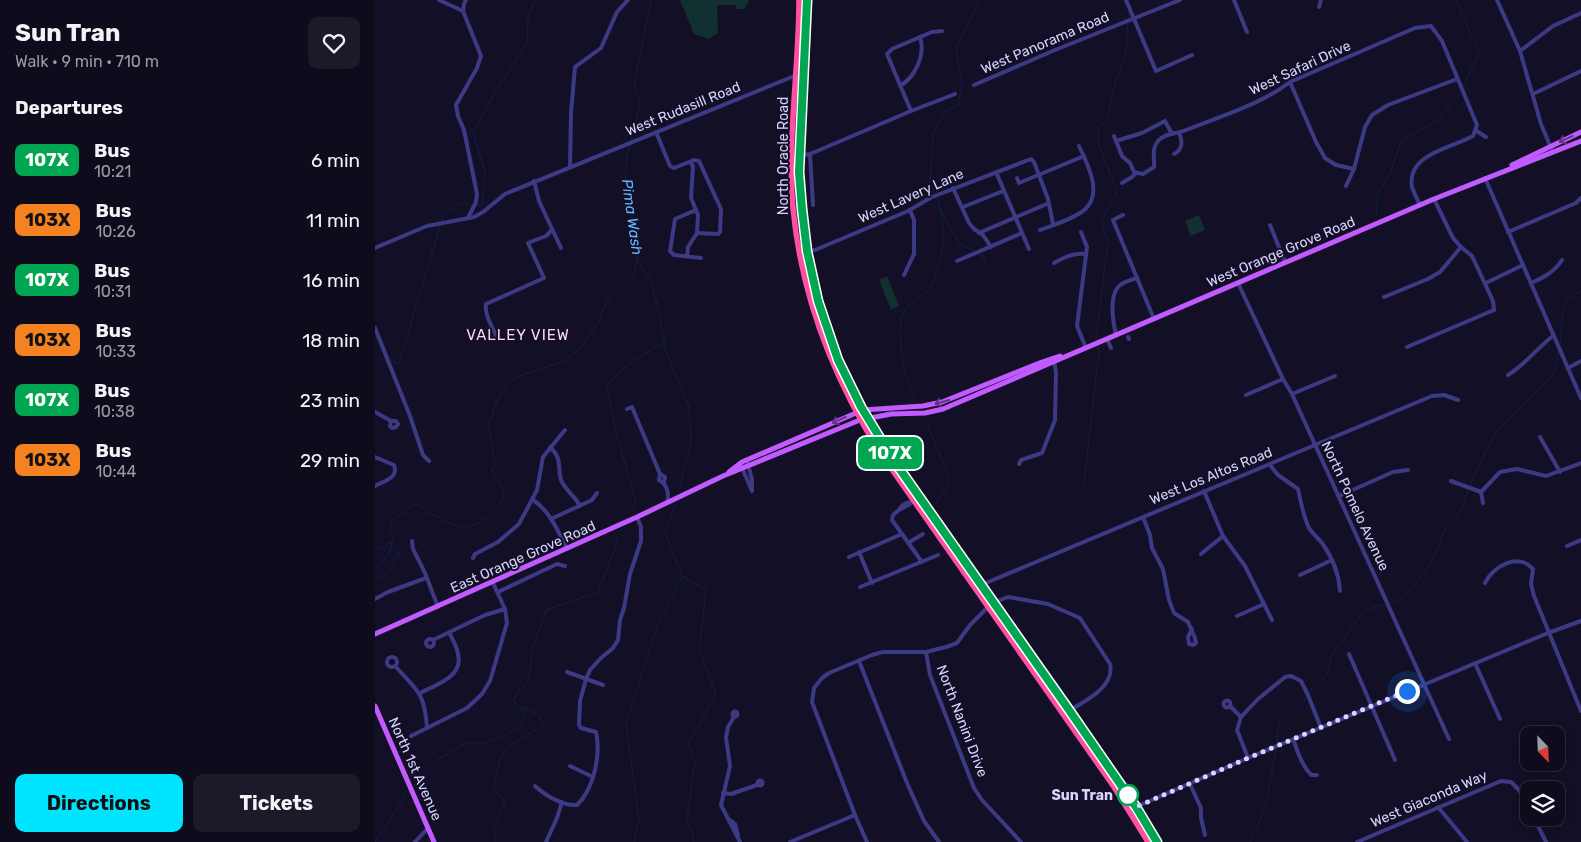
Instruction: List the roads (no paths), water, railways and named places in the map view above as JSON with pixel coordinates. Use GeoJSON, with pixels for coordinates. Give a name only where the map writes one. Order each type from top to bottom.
{"type":"FeatureCollection","features":[{"type":"Feature","properties":{"kind":"highway","name":"North Oracle Road"},"geometry":{"type":"LineString","coordinates":[[799,0],[792,157],[793,207],[799,251],[811,301],[824,342],[856,413],[912,501],[1063,714],[1129,810],[1148,842]]}},
{"type":"Feature","properties":{"kind":"highway","name":"North Oracle Road"},"geometry":{"type":"LineString","coordinates":[[807,0],[800,157],[802,209],[807,251],[818,301],[838,360],[867,418],[1136,807],[1157,842]]}},
{"type":"Feature","properties":{"kind":"main road","name":"West Orange Grove Road"},"geometry":{"type":"LineString","coordinates":[[679,498],[748,463],[863,410],[923,406],[942,402],[1072,354],[1499,172],[1581,132]]}},
{"type":"Feature","properties":{"kind":"main road","name":"West Orange Grove Road"},"geometry":{"type":"LineString","coordinates":[[1499,172],[1581,141]]}},
{"type":"Feature","properties":{"kind":"main road","name":"West Orange Grove Road"},"geometry":{"type":"LineString","coordinates":[[748,463],[867,418],[891,414],[925,413],[943,409],[1053,360]]}},
{"type":"Feature","properties":{"kind":"main road","name":"East Orange Grove Road"},"geometry":{"type":"LineString","coordinates":[[375,634],[679,498]]}},
{"type":"Feature","properties":{"kind":"main road","name":"North 1st Avenue"},"geometry":{"type":"LineString","coordinates":[[375,706],[434,842]]}},
{"type":"Feature","properties":{"kind":"street"},"geometry":{"type":"LineString","coordinates":[[440,0],[463,11]]}},
{"type":"Feature","properties":{"kind":"street"},"geometry":{"type":"LineString","coordinates":[[466,0],[463,11],[481,56],[477,68],[456,105],[458,116],[465,130],[477,194],[476,209],[479,212],[483,212]]}},
{"type":"Feature","properties":{"kind":"street"},"geometry":{"type":"LineString","coordinates":[[571,166],[571,113],[575,67],[601,48],[617,12],[628,0]]}},
{"type":"Feature","properties":{"kind":"street"},"geometry":{"type":"LineString","coordinates":[[1126,0],[1156,71],[1192,55]]}},
{"type":"Feature","properties":{"kind":"street","name":"West Panorama Road"},"geometry":{"type":"LineString","coordinates":[[974,84],[1181,0]]}},
{"type":"Feature","properties":{"kind":"street"},"geometry":{"type":"LineString","coordinates":[[1234,0],[1247,32]]}},
{"type":"Feature","properties":{"kind":"street"},"geometry":{"type":"LineString","coordinates":[[1319,7],[1321,0]]}},
{"type":"Feature","properties":{"kind":"street"},"geometry":{"type":"LineString","coordinates":[[1497,0],[1520,51],[1541,124],[1551,146],[1552,153]]}},
{"type":"Feature","properties":{"kind":"street"},"geometry":{"type":"LineString","coordinates":[[1520,51],[1553,26],[1581,13]]}},
{"type":"Feature","properties":{"kind":"street","name":"West Safari Drive"},"geometry":{"type":"LineString","coordinates":[[1172,134],[1179,133],[1274,94],[1290,82],[1415,28],[1431,26],[1442,41],[1457,79]]}},
{"type":"Feature","properties":{"kind":"street"},"geometry":{"type":"LineString","coordinates":[[911,110],[886,52],[932,32],[942,30]]}},
{"type":"Feature","properties":{"kind":"street"},"geometry":{"type":"LineString","coordinates":[[900,86],[913,75],[922,51],[920,37]]}},
{"type":"Feature","properties":{"kind":"street"},"geometry":{"type":"LineString","coordinates":[[1533,94],[1581,71]]}},
{"type":"Feature","properties":{"kind":"street","name":"West Rudasill Road"},"geometry":{"type":"LineString","coordinates":[[375,248],[427,226],[468,218],[483,212],[505,194],[534,181],[804,72]]}},
{"type":"Feature","properties":{"kind":"street"},"geometry":{"type":"LineString","coordinates":[[1346,186],[1354,168],[1365,127],[1372,115],[1388,105],[1457,79],[1477,124],[1473,136],[1462,143],[1425,156],[1415,167],[1412,187],[1420,205]]}},
{"type":"Feature","properties":{"kind":"street"},"geometry":{"type":"LineString","coordinates":[[1290,82],[1325,158],[1337,165],[1354,168]]}},
{"type":"Feature","properties":{"kind":"street"},"geometry":{"type":"LineString","coordinates":[[792,157],[810,154],[911,110],[955,94]]}},
{"type":"Feature","properties":{"kind":"street"},"geometry":{"type":"LineString","coordinates":[[1114,136],[1116,141],[1122,156],[1136,173],[1143,174],[1154,167],[1153,153],[1159,139],[1172,134],[1165,121],[1116,141]]}},
{"type":"Feature","properties":{"kind":"street"},"geometry":{"type":"LineString","coordinates":[[1475,130],[1486,137]]}},
{"type":"Feature","properties":{"kind":"street"},"geometry":{"type":"LineString","coordinates":[[656,132],[670,166],[674,168],[699,160],[721,209],[720,232],[715,235],[697,233]]}},
{"type":"Feature","properties":{"kind":"street"},"geometry":{"type":"LineString","coordinates":[[1174,154],[1182,146],[1179,133]]}},
{"type":"Feature","properties":{"kind":"street"},"geometry":{"type":"LineString","coordinates":[[1040,230],[1080,213],[1093,198],[1094,188],[1079,146]]}},
{"type":"Feature","properties":{"kind":"street"},"geometry":{"type":"LineString","coordinates":[[810,154],[813,205]]}},
{"type":"Feature","properties":{"kind":"street"},"geometry":{"type":"LineString","coordinates":[[1017,178],[1019,183],[1084,156]]}},
{"type":"Feature","properties":{"kind":"street","name":"West Lavery Lane"},"geometry":{"type":"LineString","coordinates":[[799,251],[815,250],[910,210],[953,188],[1031,159],[1034,162],[1038,175]]}},
{"type":"Feature","properties":{"kind":"street"},"geometry":{"type":"LineString","coordinates":[[687,256],[688,247],[697,233],[698,215],[691,198],[693,166],[690,162]]}},
{"type":"Feature","properties":{"kind":"street"},"geometry":{"type":"LineString","coordinates":[[995,172],[1029,249]]}},
{"type":"Feature","properties":{"kind":"street"},"geometry":{"type":"LineString","coordinates":[[1122,183],[1133,177],[1136,173]]}},
{"type":"Feature","properties":{"kind":"street"},"geometry":{"type":"LineString","coordinates":[[1038,175],[1049,203],[1053,224]]}},
{"type":"Feature","properties":{"kind":"street"},"geometry":{"type":"LineString","coordinates":[[1485,178],[1581,398]]}},
{"type":"Feature","properties":{"kind":"street"},"geometry":{"type":"LineString","coordinates":[[534,181],[539,201],[561,248]]}},
{"type":"Feature","properties":{"kind":"street"},"geometry":{"type":"LineString","coordinates":[[953,188],[969,223],[987,240],[991,247]]}},
{"type":"Feature","properties":{"kind":"street"},"geometry":{"type":"LineString","coordinates":[[963,207],[1003,190]]}},
{"type":"Feature","properties":{"kind":"street"},"geometry":{"type":"LineString","coordinates":[[1508,232],[1576,203],[1581,198]]}},
{"type":"Feature","properties":{"kind":"street"},"geometry":{"type":"LineString","coordinates":[[1407,347],[1495,310],[1495,305],[1473,256],[1461,247],[1449,232],[1434,199]]}},
{"type":"Feature","properties":{"kind":"street"},"geometry":{"type":"LineString","coordinates":[[468,218],[476,201]]}},
{"type":"Feature","properties":{"kind":"street"},"geometry":{"type":"LineString","coordinates":[[979,233],[1049,203]]}},
{"type":"Feature","properties":{"kind":"street"},"geometry":{"type":"LineString","coordinates":[[697,210],[675,219],[671,253],[701,258]]}},
{"type":"Feature","properties":{"kind":"street"},"geometry":{"type":"LineString","coordinates":[[904,276],[914,254],[914,220],[910,210]]}},
{"type":"Feature","properties":{"kind":"street"},"geometry":{"type":"LineString","coordinates":[[1123,216],[1113,220],[1155,319]]}},
{"type":"Feature","properties":{"kind":"street"},"geometry":{"type":"LineString","coordinates":[[1270,225],[1285,262]]}},
{"type":"Feature","properties":{"kind":"street"},"geometry":{"type":"LineString","coordinates":[[498,339],[485,307],[486,304],[489,301],[544,278],[528,244],[546,236],[552,230]]}},
{"type":"Feature","properties":{"kind":"street"},"geometry":{"type":"LineString","coordinates":[[1081,232],[1087,247],[1077,326],[1086,348]]}},
{"type":"Feature","properties":{"kind":"street"},"geometry":{"type":"LineString","coordinates":[[957,261],[1022,234]]}},
{"type":"Feature","properties":{"kind":"street"},"geometry":{"type":"LineString","coordinates":[[1384,297],[1428,279],[1440,272],[1461,247]]}},
{"type":"Feature","properties":{"kind":"street"},"geometry":{"type":"LineString","coordinates":[[1054,263],[1069,255],[1085,254]]}},
{"type":"Feature","properties":{"kind":"street"},"geometry":{"type":"LineString","coordinates":[[1531,283],[1550,274],[1562,260]]}},
{"type":"Feature","properties":{"kind":"street"},"geometry":{"type":"LineString","coordinates":[[1486,283],[1523,265]]}},
{"type":"Feature","properties":{"kind":"street"},"geometry":{"type":"LineString","coordinates":[[1116,336],[1112,310],[1117,290],[1119,285],[1137,278]]}},
{"type":"Feature","properties":{"kind":"street","name":"North Pomelo Avenue"},"geometry":{"type":"LineString","coordinates":[[1238,283],[1283,379],[1292,394],[1449,739]]}},
{"type":"Feature","properties":{"kind":"street"},"geometry":{"type":"LineString","coordinates":[[375,328],[410,416],[423,455],[429,461]]}},
{"type":"Feature","properties":{"kind":"street"},"geometry":{"type":"LineString","coordinates":[[1509,374],[1526,363],[1541,345],[1553,336]]}},
{"type":"Feature","properties":{"kind":"street"},"geometry":{"type":"LineString","coordinates":[[1107,339],[1111,348]]}},
{"type":"Feature","properties":{"kind":"street"},"geometry":{"type":"LineString","coordinates":[[1019,464],[1021,460],[1042,453],[1055,420],[1056,373],[1053,360]]}},
{"type":"Feature","properties":{"kind":"street"},"geometry":{"type":"LineString","coordinates":[[1568,368],[1581,361]]}},
{"type":"Feature","properties":{"kind":"street"},"geometry":{"type":"LineString","coordinates":[[1292,394],[1335,376]]}},
{"type":"Feature","properties":{"kind":"street"},"geometry":{"type":"LineString","coordinates":[[1247,395],[1283,379]]}},
{"type":"Feature","properties":{"kind":"street","name":"West Los Altos Road"},"geometry":{"type":"LineString","coordinates":[[974,588],[1432,396],[1444,395],[1458,400]]}},
{"type":"Feature","properties":{"kind":"street"},"geometry":{"type":"LineString","coordinates":[[627,409],[632,407],[660,474],[659,480],[664,482],[669,494],[667,503]]}},
{"type":"Feature","properties":{"kind":"street"},"geometry":{"type":"LineString","coordinates":[[375,412],[391,421]]}},
{"type":"Feature","properties":{"kind":"street"},"geometry":{"type":"LineString","coordinates":[[473,558],[475,554],[498,542],[519,526],[537,490],[543,457],[565,430]]}},
{"type":"Feature","properties":{"kind":"street"},"geometry":{"type":"LineString","coordinates":[[1540,437],[1560,472]]}},
{"type":"Feature","properties":{"kind":"street"},"geometry":{"type":"LineString","coordinates":[[550,448],[558,456],[560,477],[563,485],[580,506]]}},
{"type":"Feature","properties":{"kind":"street"},"geometry":{"type":"LineString","coordinates":[[375,458],[394,465],[395,471],[391,478],[375,486]]}},
{"type":"Feature","properties":{"kind":"street"},"geometry":{"type":"LineString","coordinates":[[742,466],[752,491],[752,480],[748,463]]}},
{"type":"Feature","properties":{"kind":"street"},"geometry":{"type":"LineString","coordinates":[[1481,492],[1500,472],[1517,469],[1546,476],[1581,463]]}},
{"type":"Feature","properties":{"kind":"street"},"geometry":{"type":"LineString","coordinates":[[1270,465],[1278,475],[1298,489],[1302,510],[1310,528],[1332,560],[1340,582],[1340,591]]}},
{"type":"Feature","properties":{"kind":"street"},"geometry":{"type":"LineString","coordinates":[[1339,496],[1393,472],[1408,470]]}},
{"type":"Feature","properties":{"kind":"street"},"geometry":{"type":"LineString","coordinates":[[1451,481],[1481,492]]}},
{"type":"Feature","properties":{"kind":"street"},"geometry":{"type":"LineString","coordinates":[[1205,491],[1223,536],[1245,566],[1272,620]]}},
{"type":"Feature","properties":{"kind":"street"},"geometry":{"type":"LineString","coordinates":[[1481,492],[1483,503]]}},
{"type":"Feature","properties":{"kind":"street"},"geometry":{"type":"LineString","coordinates":[[551,519],[592,500],[597,493]]}},
{"type":"Feature","properties":{"kind":"street"},"geometry":{"type":"LineString","coordinates":[[669,494],[679,498]]}},
{"type":"Feature","properties":{"kind":"street"},"geometry":{"type":"LineString","coordinates":[[921,498],[900,506],[899,510],[892,516],[893,522],[922,562]]}},
{"type":"Feature","properties":{"kind":"street"},"geometry":{"type":"LineString","coordinates":[[533,500],[542,506],[567,549]]}},
{"type":"Feature","properties":{"kind":"street"},"geometry":{"type":"LineString","coordinates":[[1143,516],[1150,534],[1151,548],[1163,569],[1169,600],[1174,612],[1188,622],[1192,629]]}},
{"type":"Feature","properties":{"kind":"street"},"geometry":{"type":"LineString","coordinates":[[535,786],[543,794],[578,807],[593,777],[597,762],[597,732],[580,729],[580,701],[586,678],[595,664],[613,648],[618,640],[620,620],[630,574],[641,541],[641,527],[637,517]]}},
{"type":"Feature","properties":{"kind":"street"},"geometry":{"type":"LineString","coordinates":[[849,556],[902,534]]}},
{"type":"Feature","properties":{"kind":"street"},"geometry":{"type":"LineString","coordinates":[[909,543],[923,534]]}},
{"type":"Feature","properties":{"kind":"street"},"geometry":{"type":"LineString","coordinates":[[1201,554],[1223,536]]}},
{"type":"Feature","properties":{"kind":"street"},"geometry":{"type":"LineString","coordinates":[[1567,546],[1581,540]]}},
{"type":"Feature","properties":{"kind":"street"},"geometry":{"type":"LineString","coordinates":[[412,541],[413,549],[425,573],[425,578],[438,607]]}},
{"type":"Feature","properties":{"kind":"street"},"geometry":{"type":"LineString","coordinates":[[859,552],[872,582]]}},
{"type":"Feature","properties":{"kind":"street"},"geometry":{"type":"LineString","coordinates":[[860,587],[938,555]]}},
{"type":"Feature","properties":{"kind":"street"},"geometry":{"type":"LineString","coordinates":[[1300,575],[1332,560]]}},
{"type":"Feature","properties":{"kind":"street"},"geometry":{"type":"LineString","coordinates":[[1485,583],[1489,574],[1502,565],[1511,562],[1522,563],[1531,566],[1535,570],[1531,584],[1534,596],[1581,711]]}},
{"type":"Feature","properties":{"kind":"street"},"geometry":{"type":"LineString","coordinates":[[498,592],[557,564],[565,566]]}},
{"type":"Feature","properties":{"kind":"street"},"geometry":{"type":"LineString","coordinates":[[375,599],[425,578]]}},
{"type":"Feature","properties":{"kind":"street"},"geometry":{"type":"LineString","coordinates":[[411,736],[467,708],[482,694],[490,681],[507,623],[505,609],[493,582]]}},
{"type":"Feature","properties":{"kind":"street"},"geometry":{"type":"LineString","coordinates":[[867,842],[812,702],[814,688],[829,673],[883,652],[926,652],[957,643],[970,625],[988,607],[1008,597],[1048,604],[1080,618],[1110,664],[1111,672],[1097,693],[1063,714]]}},
{"type":"Feature","properties":{"kind":"street"},"geometry":{"type":"LineString","coordinates":[[1237,616],[1264,604]]}},
{"type":"Feature","properties":{"kind":"street"},"geometry":{"type":"LineString","coordinates":[[433,640],[485,615],[505,609]]}},
{"type":"Feature","properties":{"kind":"street"},"geometry":{"type":"LineString","coordinates":[[1129,810],[1293,739],[1581,621]]}},
{"type":"Feature","properties":{"kind":"street"},"geometry":{"type":"LineString","coordinates":[[420,693],[449,679],[456,671],[459,663],[459,654],[449,632]]}},
{"type":"Feature","properties":{"kind":"street","name":"North Nanini Drive"},"geometry":{"type":"LineString","coordinates":[[926,652],[930,675],[974,788],[1021,842]]}},
{"type":"Feature","properties":{"kind":"street"},"geometry":{"type":"LineString","coordinates":[[1349,654],[1395,760]]}},
{"type":"Feature","properties":{"kind":"street"},"geometry":{"type":"LineString","coordinates":[[859,661],[907,783],[924,821],[939,842]]}},
{"type":"Feature","properties":{"kind":"street"},"geometry":{"type":"LineString","coordinates":[[1475,663],[1500,719]]}},
{"type":"Feature","properties":{"kind":"street"},"geometry":{"type":"LineString","coordinates":[[395,666],[420,693],[424,703],[427,728]]}},
{"type":"Feature","properties":{"kind":"street"},"geometry":{"type":"LineString","coordinates":[[567,672],[603,685]]}},
{"type":"Feature","properties":{"kind":"street"},"geometry":{"type":"LineString","coordinates":[[1248,758],[1237,730],[1241,717],[1285,677],[1291,676],[1301,681],[1321,728]]}},
{"type":"Feature","properties":{"kind":"street"},"geometry":{"type":"LineString","coordinates":[[1230,706],[1241,717]]}},
{"type":"Feature","properties":{"kind":"street"},"geometry":{"type":"LineString","coordinates":[[734,717],[728,727],[726,737],[730,766],[721,805],[727,817],[735,824],[739,841]]}},
{"type":"Feature","properties":{"kind":"street"},"geometry":{"type":"LineString","coordinates":[[1293,739],[1298,752],[1303,757],[1303,763],[1311,775],[1317,775]]}},
{"type":"Feature","properties":{"kind":"street"},"geometry":{"type":"LineString","coordinates":[[570,766],[593,777]]}},
{"type":"Feature","properties":{"kind":"street","name":"West Giaconda Way"},"geometry":{"type":"LineString","coordinates":[[1361,841],[1501,781],[1511,782],[1520,792]]}},
{"type":"Feature","properties":{"kind":"street"},"geometry":{"type":"LineString","coordinates":[[723,793],[731,794],[757,784]]}},
{"type":"Feature","properties":{"kind":"street"},"geometry":{"type":"LineString","coordinates":[[1190,784],[1201,808],[1205,835]]}},
{"type":"Feature","properties":{"kind":"street"},"geometry":{"type":"LineString","coordinates":[[546,842],[562,802]]}},
{"type":"Feature","properties":{"kind":"street"},"geometry":{"type":"LineString","coordinates":[[1438,807],[1467,842]]}},
{"type":"Feature","properties":{"kind":"street"},"geometry":{"type":"LineString","coordinates":[[791,842],[800,840],[855,815]]}},
{"type":"Feature","properties":{"kind":"street"},"geometry":{"type":"LineString","coordinates":[[1538,826],[1546,842]]}},
{"type":"Feature","properties":{"kind":"street"},"geometry":{"type":"LineString","coordinates":[[415,842],[428,828]]}},
{"type":"Feature","properties":{"kind":"waterway"},"geometry":{"type":"LineString","coordinates":[[476,206],[482,204],[485,172],[473,133],[493,96],[527,43],[528,17],[535,0]]}},
{"type":"Feature","properties":{"kind":"waterway","name":"Pima Wash"},"geometry":{"type":"LineString","coordinates":[[631,141],[640,101],[634,84],[651,0]]}},
{"type":"Feature","properties":{"kind":"waterway"},"geometry":{"type":"LineString","coordinates":[[935,193],[930,182],[933,133],[945,112],[958,105],[962,83],[956,49],[979,0]]}},
{"type":"Feature","properties":{"kind":"waterway"},"geometry":{"type":"LineString","coordinates":[[1456,0],[1479,53],[1462,88]]}},
{"type":"Feature","properties":{"kind":"waterway"},"geometry":{"type":"LineString","coordinates":[[1128,19],[1129,11]]}},
{"type":"Feature","properties":{"kind":"waterway"},"geometry":{"type":"LineString","coordinates":[[1096,339],[1108,241],[1102,221],[1117,192],[1098,142],[1098,127],[1108,119],[1114,87],[1126,52],[1128,23]]}},
{"type":"Feature","properties":{"kind":"waterway"},"geometry":{"type":"LineString","coordinates":[[1376,216],[1378,193],[1390,174],[1401,141],[1438,120],[1461,92]]}},
{"type":"Feature","properties":{"kind":"waterway","name":"Pima Wash"},"geometry":{"type":"LineString","coordinates":[[630,145],[627,155],[625,180],[637,260],[651,281],[666,352],[689,406],[691,442],[680,486]]}},
{"type":"Feature","properties":{"kind":"waterway"},"geometry":{"type":"LineString","coordinates":[[916,403],[905,372],[901,345],[901,321],[905,309],[930,287],[939,266],[943,230],[940,207],[936,197]]}},
{"type":"Feature","properties":{"kind":"waterway"},"geometry":{"type":"LineString","coordinates":[[441,222],[444,214],[460,203],[473,206]]}},
{"type":"Feature","properties":{"kind":"waterway"},"geometry":{"type":"LineString","coordinates":[[942,213],[959,243],[974,251]]}},
{"type":"Feature","properties":{"kind":"waterway"},"geometry":{"type":"LineString","coordinates":[[375,358],[399,363],[440,226]]}},
{"type":"Feature","properties":{"kind":"waterway"},"geometry":{"type":"LineString","coordinates":[[979,254],[982,255],[987,266]]}},
{"type":"Feature","properties":{"kind":"waterway"},"geometry":{"type":"LineString","coordinates":[[375,549],[393,542],[389,531],[392,521],[415,504],[421,505],[427,514],[434,515],[460,527],[482,521],[499,505],[504,499],[503,491],[492,471],[495,464],[489,424],[497,401],[510,381],[562,362],[578,351],[600,320],[603,309],[611,296],[633,276],[637,261]]}},
{"type":"Feature","properties":{"kind":"waterway"},"geometry":{"type":"LineString","coordinates":[[1560,344],[1563,308],[1568,300],[1581,290]]}},
{"type":"Feature","properties":{"kind":"waterway"},"geometry":{"type":"LineString","coordinates":[[630,511],[636,502],[619,443],[606,386],[625,367],[663,342]]}},
{"type":"Feature","properties":{"kind":"waterway"},"geometry":{"type":"LineString","coordinates":[[1083,490],[1099,352],[1098,346]]}},
{"type":"Feature","properties":{"kind":"waterway"},"geometry":{"type":"LineString","coordinates":[[1470,486],[1486,450],[1498,430],[1555,371],[1559,350]]}},
{"type":"Feature","properties":{"kind":"waterway"},"geometry":{"type":"LineString","coordinates":[[926,421],[949,477],[948,487],[936,503]]}},
{"type":"Feature","properties":{"kind":"waterway"},"geometry":{"type":"LineString","coordinates":[[1309,694],[1327,674],[1331,656],[1361,615],[1376,606],[1399,599],[1411,589],[1422,575],[1436,553],[1445,530],[1460,512],[1468,490]]}},
{"type":"Feature","properties":{"kind":"waterway","name":"Pima Wash"},"geometry":{"type":"LineString","coordinates":[[676,504],[665,533],[682,576],[706,590],[699,650],[716,694],[688,745],[695,761],[687,819],[694,842]]}},
{"type":"Feature","properties":{"kind":"waterway"},"geometry":{"type":"LineString","coordinates":[[496,842],[494,827],[505,802],[493,787],[500,760],[505,752],[520,739],[543,725],[539,715],[520,707],[513,701],[518,692],[528,682],[533,648],[546,610],[598,592],[617,543],[617,536]]}},
{"type":"Feature","properties":{"kind":"waterway"},"geometry":{"type":"LineString","coordinates":[[375,567],[387,557],[392,543]]}},
{"type":"Feature","properties":{"kind":"waterway"},"geometry":{"type":"LineString","coordinates":[[396,550],[404,565]]}},
{"type":"Feature","properties":{"kind":"waterway"},"geometry":{"type":"LineString","coordinates":[[375,580],[389,572],[399,552]]}},
{"type":"Feature","properties":{"kind":"waterway"},"geometry":{"type":"LineString","coordinates":[[634,842],[639,819],[626,723],[658,625],[682,577]]}},
{"type":"Feature","properties":{"kind":"waterway"},"geometry":{"type":"LineString","coordinates":[[1250,842],[1265,809],[1279,724],[1307,697]]}},
{"type":"Feature","properties":{"kind":"waterway"},"geometry":{"type":"LineString","coordinates":[[417,782],[435,761],[466,743],[487,743],[519,728],[526,715],[523,709]]}},
{"type":"Feature","properties":{"kind":"waterway"},"geometry":{"type":"LineString","coordinates":[[375,842],[406,795]]}},
{"type":"Feature","properties":{"kind":"place","name":"Sun Tran"},"geometry":{"type":"Point","coordinates":[1128,795]}},
{"type":"Feature","properties":{"kind":"district","name":"VALLEY VIEW"},"geometry":{"type":"Point","coordinates":[518,335]}}]}
